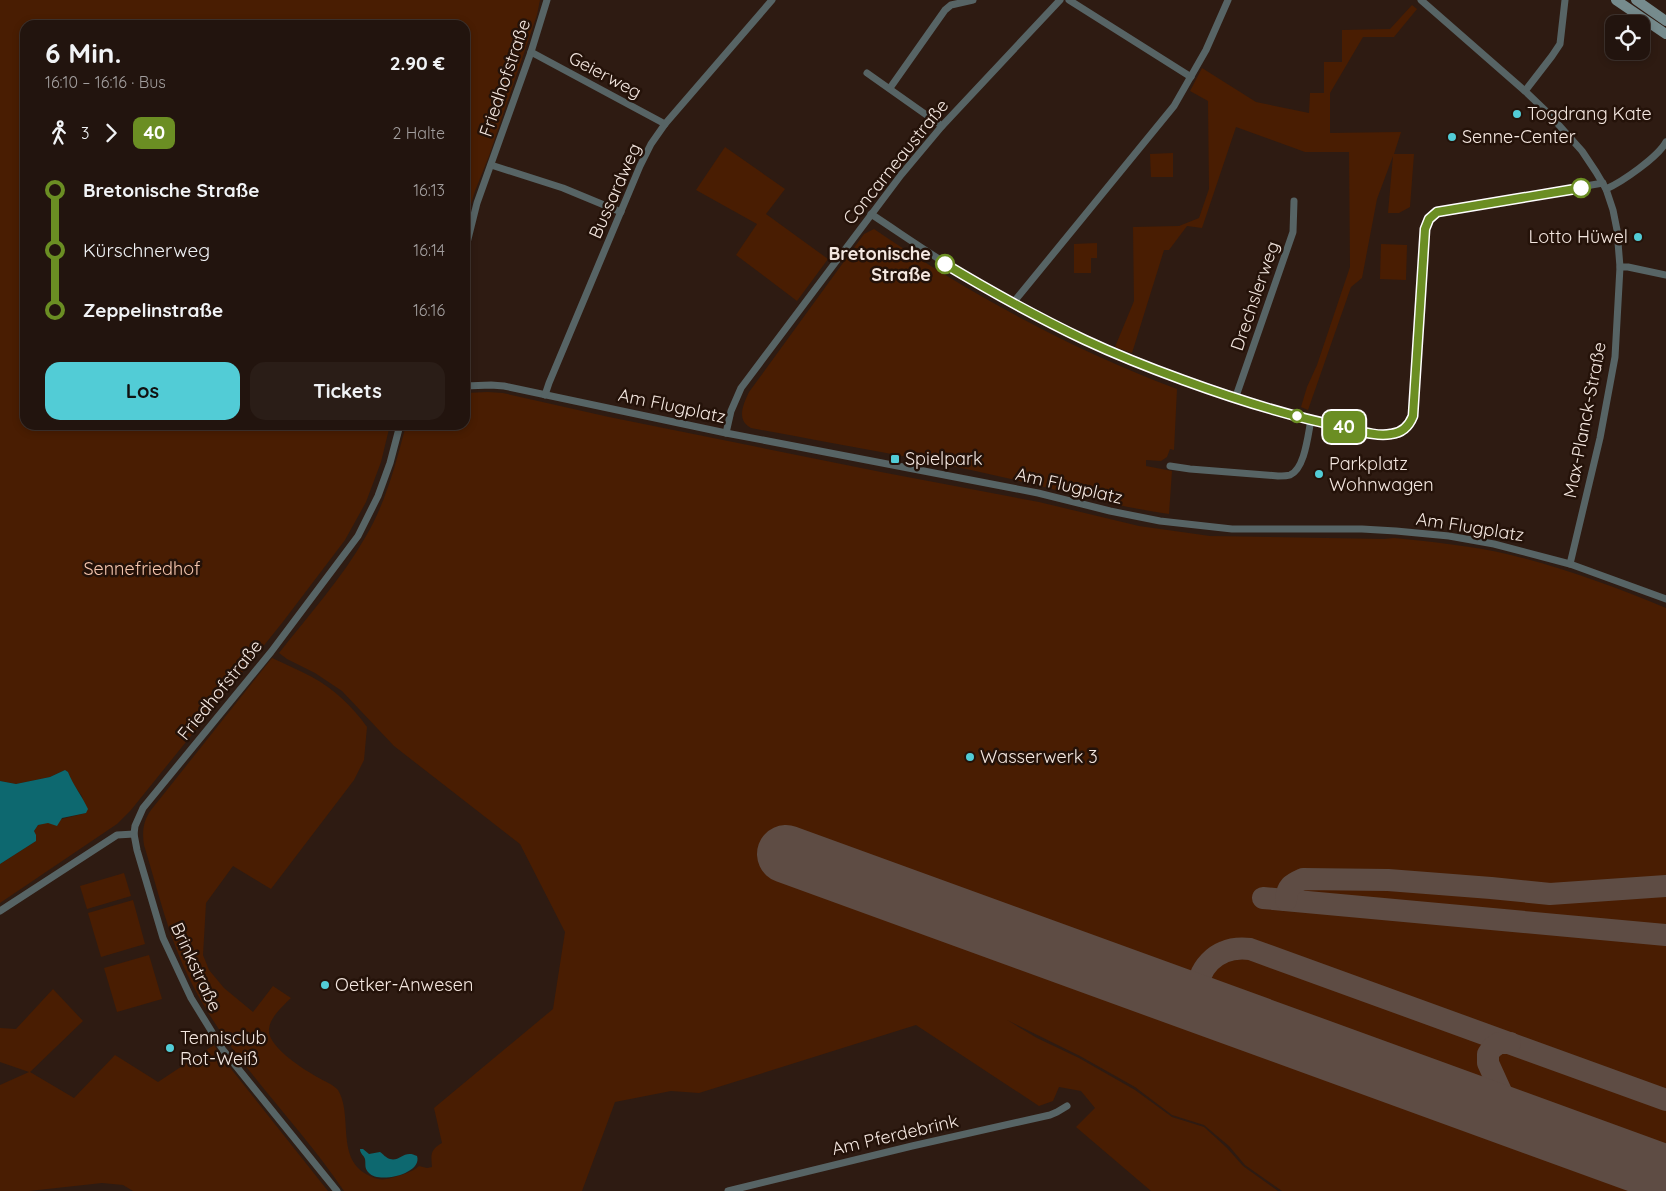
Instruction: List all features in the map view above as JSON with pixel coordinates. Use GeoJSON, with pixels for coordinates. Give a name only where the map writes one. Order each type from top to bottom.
{"type":"FeatureCollection","features":[{"type":"Feature","properties":{"kind":"main road"},"geometry":{"type":"LineString","coordinates":[[1616,0],[1666,34]]}},
{"type":"Feature","properties":{"kind":"main road"},"geometry":{"type":"LineString","coordinates":[[1636,0],[1666,21]]}},
{"type":"Feature","properties":{"kind":"street","name":"Friedhofstraße"},"geometry":{"type":"LineString","coordinates":[[470,233],[478,203],[547,0]]}},
{"type":"Feature","properties":{"kind":"street","name":"Bussardweg"},"geometry":{"type":"LineString","coordinates":[[545,395],[640,166],[652,144],[666,124],[772,0]]}},
{"type":"Feature","properties":{"kind":"street"},"geometry":{"type":"LineString","coordinates":[[890,88],[945,10],[951,5],[973,0]]}},
{"type":"Feature","properties":{"kind":"street","name":"Concarneaustraße"},"geometry":{"type":"LineString","coordinates":[[726,433],[731,411],[741,388],[901,174],[942,126],[1060,0]]}},
{"type":"Feature","properties":{"kind":"street"},"geometry":{"type":"LineString","coordinates":[[1069,0],[1190,77]]}},
{"type":"Feature","properties":{"kind":"street"},"geometry":{"type":"LineString","coordinates":[[1013,303],[1174,106],[1206,50],[1228,0]]}},
{"type":"Feature","properties":{"kind":"street","name":"Max-Planck-Straße"},"geometry":{"type":"LineString","coordinates":[[1421,0],[1540,104],[1572,140],[1605,186],[1616,220],[1620,267],[1616,341],[1611,381],[1600,438],[1570,564]]}},
{"type":"Feature","properties":{"kind":"street"},"geometry":{"type":"LineString","coordinates":[[1525,91],[1560,44],[1565,0]]}},
{"type":"Feature","properties":{"kind":"street","name":"Geierweg"},"geometry":{"type":"LineString","coordinates":[[530,52],[666,124]]}},
{"type":"Feature","properties":{"kind":"street"},"geometry":{"type":"LineString","coordinates":[[867,73],[942,126]]}},
{"type":"Feature","properties":{"kind":"street"},"geometry":{"type":"LineString","coordinates":[[871,214],[944,263],[1013,303],[1084,340],[1121,356],[1235,399],[1311,420],[1387,435],[1405,428],[1410,423],[1414,409],[1425,229],[1429,219],[1437,212],[1615,185],[1659,152],[1666,142]]}},
{"type":"Feature","properties":{"kind":"street"},"geometry":{"type":"LineString","coordinates":[[491,165],[563,188],[621,212]]}},
{"type":"Feature","properties":{"kind":"street","name":"Drechslerweg"},"geometry":{"type":"LineString","coordinates":[[1235,399],[1293,232],[1294,201]]}},
{"type":"Feature","properties":{"kind":"street"},"geometry":{"type":"LineString","coordinates":[[1620,267],[1666,275]]}},
{"type":"Feature","properties":{"kind":"street","name":"Am Flugplatz"},"geometry":{"type":"LineString","coordinates":[[470,386],[504,386],[726,433],[1021,489],[1160,521],[1232,529],[1362,529],[1449,536],[1494,544],[1570,564],[1666,599]]}},
{"type":"Feature","properties":{"kind":"street"},"geometry":{"type":"LineString","coordinates":[[1170,466],[1268,475],[1290,474],[1302,462],[1311,420]]}},
{"type":"Feature","properties":{"kind":"street","name":"Friedhofstraße"},"geometry":{"type":"LineString","coordinates":[[134,834],[143,808],[271,652],[358,536],[378,496],[390,464],[399,430]]}},
{"type":"Feature","properties":{"kind":"street"},"geometry":{"type":"LineString","coordinates":[[0,911],[117,835],[134,834]]}},
{"type":"Feature","properties":{"kind":"street","name":"Brinkstraße"},"geometry":{"type":"LineString","coordinates":[[134,834],[163,938],[195,1005],[223,1050],[337,1191]]}},
{"type":"Feature","properties":{"kind":"street","name":"Am Pferdebrink"},"geometry":{"type":"LineString","coordinates":[[728,1191],[903,1148],[1050,1115],[1067,1106]]}},
{"type":"Feature","properties":{"kind":"green space","name":"Sennefriedhof"},"geometry":{"type":"Polygon","coordinates":[[[0,0],[540,0],[537,15],[470,208],[470,20],[20,20],[20,430],[389,430],[381,462],[366,502],[345,540],[282,623],[131,810],[117,824],[0,903],[0,864],[36,841],[34,831],[38,825],[86,813],[82,796],[65,770],[50,777],[16,784],[0,781],[0,0]]]}},
{"type":"Feature","properties":{"kind":"green space"},"geometry":{"type":"Polygon","coordinates":[[[1412,5],[1417,9],[1394,37],[1363,37],[1330,93],[1330,133],[1401,132],[1394,154],[1414,154],[1410,207],[1399,213],[1388,213],[1393,156],[1377,199],[1362,278],[1351,287],[1308,410],[1301,407],[1350,267],[1349,152],[1305,152],[1236,127],[1202,228],[1187,226],[1169,250],[1164,250],[1132,353],[1115,347],[1134,301],[1133,227],[1179,226],[1199,218],[1209,189],[1208,101],[1190,91],[1202,68],[1256,102],[1309,113],[1310,93],[1324,93],[1324,62],[1342,62],[1342,30],[1390,29],[1412,5]]]}},
{"type":"Feature","properties":{"kind":"green space"},"geometry":{"type":"Polygon","coordinates":[[[725,147],[785,189],[766,214],[828,259],[797,301],[736,255],[757,224],[696,190],[725,147]]]}},
{"type":"Feature","properties":{"kind":"green space"},"geometry":{"type":"Polygon","coordinates":[[[1173,153],[1173,177],[1151,177],[1150,154],[1173,153]]]}},
{"type":"Feature","properties":{"kind":"green space"},"geometry":{"type":"Polygon","coordinates":[[[874,229],[947,276],[1021,318],[1097,356],[1177,389],[1174,450],[1170,449],[1167,457],[1161,461],[1146,460],[1146,466],[1172,471],[1169,514],[1106,502],[940,464],[751,428],[746,425],[742,412],[749,392],[864,234],[874,229]]]}},
{"type":"Feature","properties":{"kind":"green space"},"geometry":{"type":"Polygon","coordinates":[[[1097,243],[1097,258],[1091,258],[1091,273],[1074,273],[1074,244],[1097,243]]]}},
{"type":"Feature","properties":{"kind":"green space"},"geometry":{"type":"Polygon","coordinates":[[[1381,244],[1407,245],[1406,280],[1380,279],[1381,244]]]}},
{"type":"Feature","properties":{"kind":"green space"},"geometry":{"type":"Polygon","coordinates":[[[470,393],[503,393],[609,417],[1039,502],[1139,526],[1210,536],[1394,538],[1482,549],[1531,560],[1570,572],[1609,585],[1666,608],[1666,1191],[1282,1191],[1245,1165],[1229,1146],[1204,1125],[1172,1115],[1135,1087],[1080,1056],[1007,1020],[1135,1090],[1172,1117],[1204,1127],[1243,1166],[1278,1191],[1151,1191],[1076,1127],[1095,1108],[1081,1091],[1059,1087],[1053,1101],[1039,1106],[916,1025],[699,1093],[671,1091],[615,1102],[582,1191],[344,1191],[305,1139],[244,1064],[225,1038],[191,982],[176,949],[164,915],[144,845],[144,827],[146,818],[151,810],[272,658],[320,682],[356,712],[367,727],[364,760],[354,780],[271,889],[233,866],[206,903],[203,955],[209,970],[224,988],[253,1012],[273,986],[291,998],[272,1020],[269,1029],[270,1036],[280,1050],[288,1057],[338,1090],[344,1111],[348,1147],[357,1167],[369,1176],[387,1179],[406,1174],[419,1166],[432,1167],[432,1153],[442,1143],[434,1108],[553,1009],[565,932],[520,844],[394,746],[342,691],[279,653],[336,581],[366,536],[385,496],[405,430],[470,430],[470,393]]]}},
{"type":"Feature","properties":{"kind":"green space"},"geometry":{"type":"Polygon","coordinates":[[[124,873],[131,896],[87,909],[80,886],[124,873]]]}},
{"type":"Feature","properties":{"kind":"green space"},"geometry":{"type":"Polygon","coordinates":[[[133,900],[145,944],[101,957],[88,913],[133,900]]]}},
{"type":"Feature","properties":{"kind":"green space"},"geometry":{"type":"Polygon","coordinates":[[[149,955],[162,999],[117,1012],[104,968],[149,955]]]}},
{"type":"Feature","properties":{"kind":"green space"},"geometry":{"type":"Polygon","coordinates":[[[53,989],[83,1021],[30,1072],[74,1098],[115,1055],[158,1082],[214,1045],[328,1191],[133,1191],[123,1185],[102,1183],[29,1191],[0,1191],[0,1085],[29,1072],[0,1062],[0,1028],[16,1029],[53,989]]]}},
{"type":"Feature","properties":{"kind":"water"},"geometry":{"type":"Polygon","coordinates":[[[65,770],[68,772],[88,809],[86,813],[62,818],[57,826],[48,823],[38,825],[34,831],[36,841],[0,864],[0,781],[16,784],[50,777],[65,770]]]}},
{"type":"Feature","properties":{"kind":"water"},"geometry":{"type":"Polygon","coordinates":[[[360,1149],[369,1154],[380,1152],[390,1159],[413,1154],[417,1156],[417,1162],[407,1172],[381,1178],[374,1176],[366,1170],[365,1159],[360,1149]]]}},
{"type":"Feature","properties":{"kind":"taxiway"},"geometry":{"type":"LineString","coordinates":[[1286,900],[1291,886],[1303,879],[1388,880],[1550,894],[1666,886]]}},
{"type":"Feature","properties":{"kind":"taxiway"},"geometry":{"type":"LineString","coordinates":[[1263,898],[1666,935]]}},
{"type":"Feature","properties":{"kind":"taxiway"},"geometry":{"type":"LineString","coordinates":[[1208,1008],[1202,1001],[1198,985],[1204,969],[1216,956],[1224,952],[1250,949],[1666,1100]]}},
{"type":"Feature","properties":{"kind":"taxiway"},"geometry":{"type":"LineString","coordinates":[[1510,1043],[1499,1043],[1492,1048],[1488,1054],[1488,1063],[1508,1107],[1518,1118],[1532,1125]]}},
{"type":"Feature","properties":{"kind":"runway"},"geometry":{"type":"LineString","coordinates":[[786,854],[1666,1174]]}},
{"type":"Feature","properties":{"kind":"bus line","name":"40"},"geometry":{"type":"LineString","coordinates":[[945,264],[978,284],[1084,340],[1158,371],[1235,399],[1270,409],[1327,424],[1387,435],[1405,428],[1413,416],[1425,229],[1432,215],[1437,212],[1581,188]]}},
{"type":"Feature","properties":{"kind":"place","name":"Togdrang Kate"},"geometry":{"type":"Point","coordinates":[1517,114]}},
{"type":"Feature","properties":{"kind":"place","name":"Senne-Center"},"geometry":{"type":"Point","coordinates":[1452,137]}},
{"type":"Feature","properties":{"kind":"place","name":"Lotto Hüwel"},"geometry":{"type":"Point","coordinates":[1638,237]}},
{"type":"Feature","properties":{"kind":"place","name":"Bretonische Straße"},"geometry":{"type":"Point","coordinates":[945,264]}},
{"type":"Feature","properties":{"kind":"place","name":"Spielpark"},"geometry":{"type":"Point","coordinates":[895,459]}},
{"type":"Feature","properties":{"kind":"place","name":"Parkplatz Wohnwagen"},"geometry":{"type":"Point","coordinates":[1319,474]}},
{"type":"Feature","properties":{"kind":"place","name":"Wasserwerk 3"},"geometry":{"type":"Point","coordinates":[970,757]}},
{"type":"Feature","properties":{"kind":"place","name":"Oetker-Anwesen"},"geometry":{"type":"Point","coordinates":[325,985]}},
{"type":"Feature","properties":{"kind":"place","name":"Tennisclub Rot-Weiß"},"geometry":{"type":"Point","coordinates":[170,1048]}}]}
